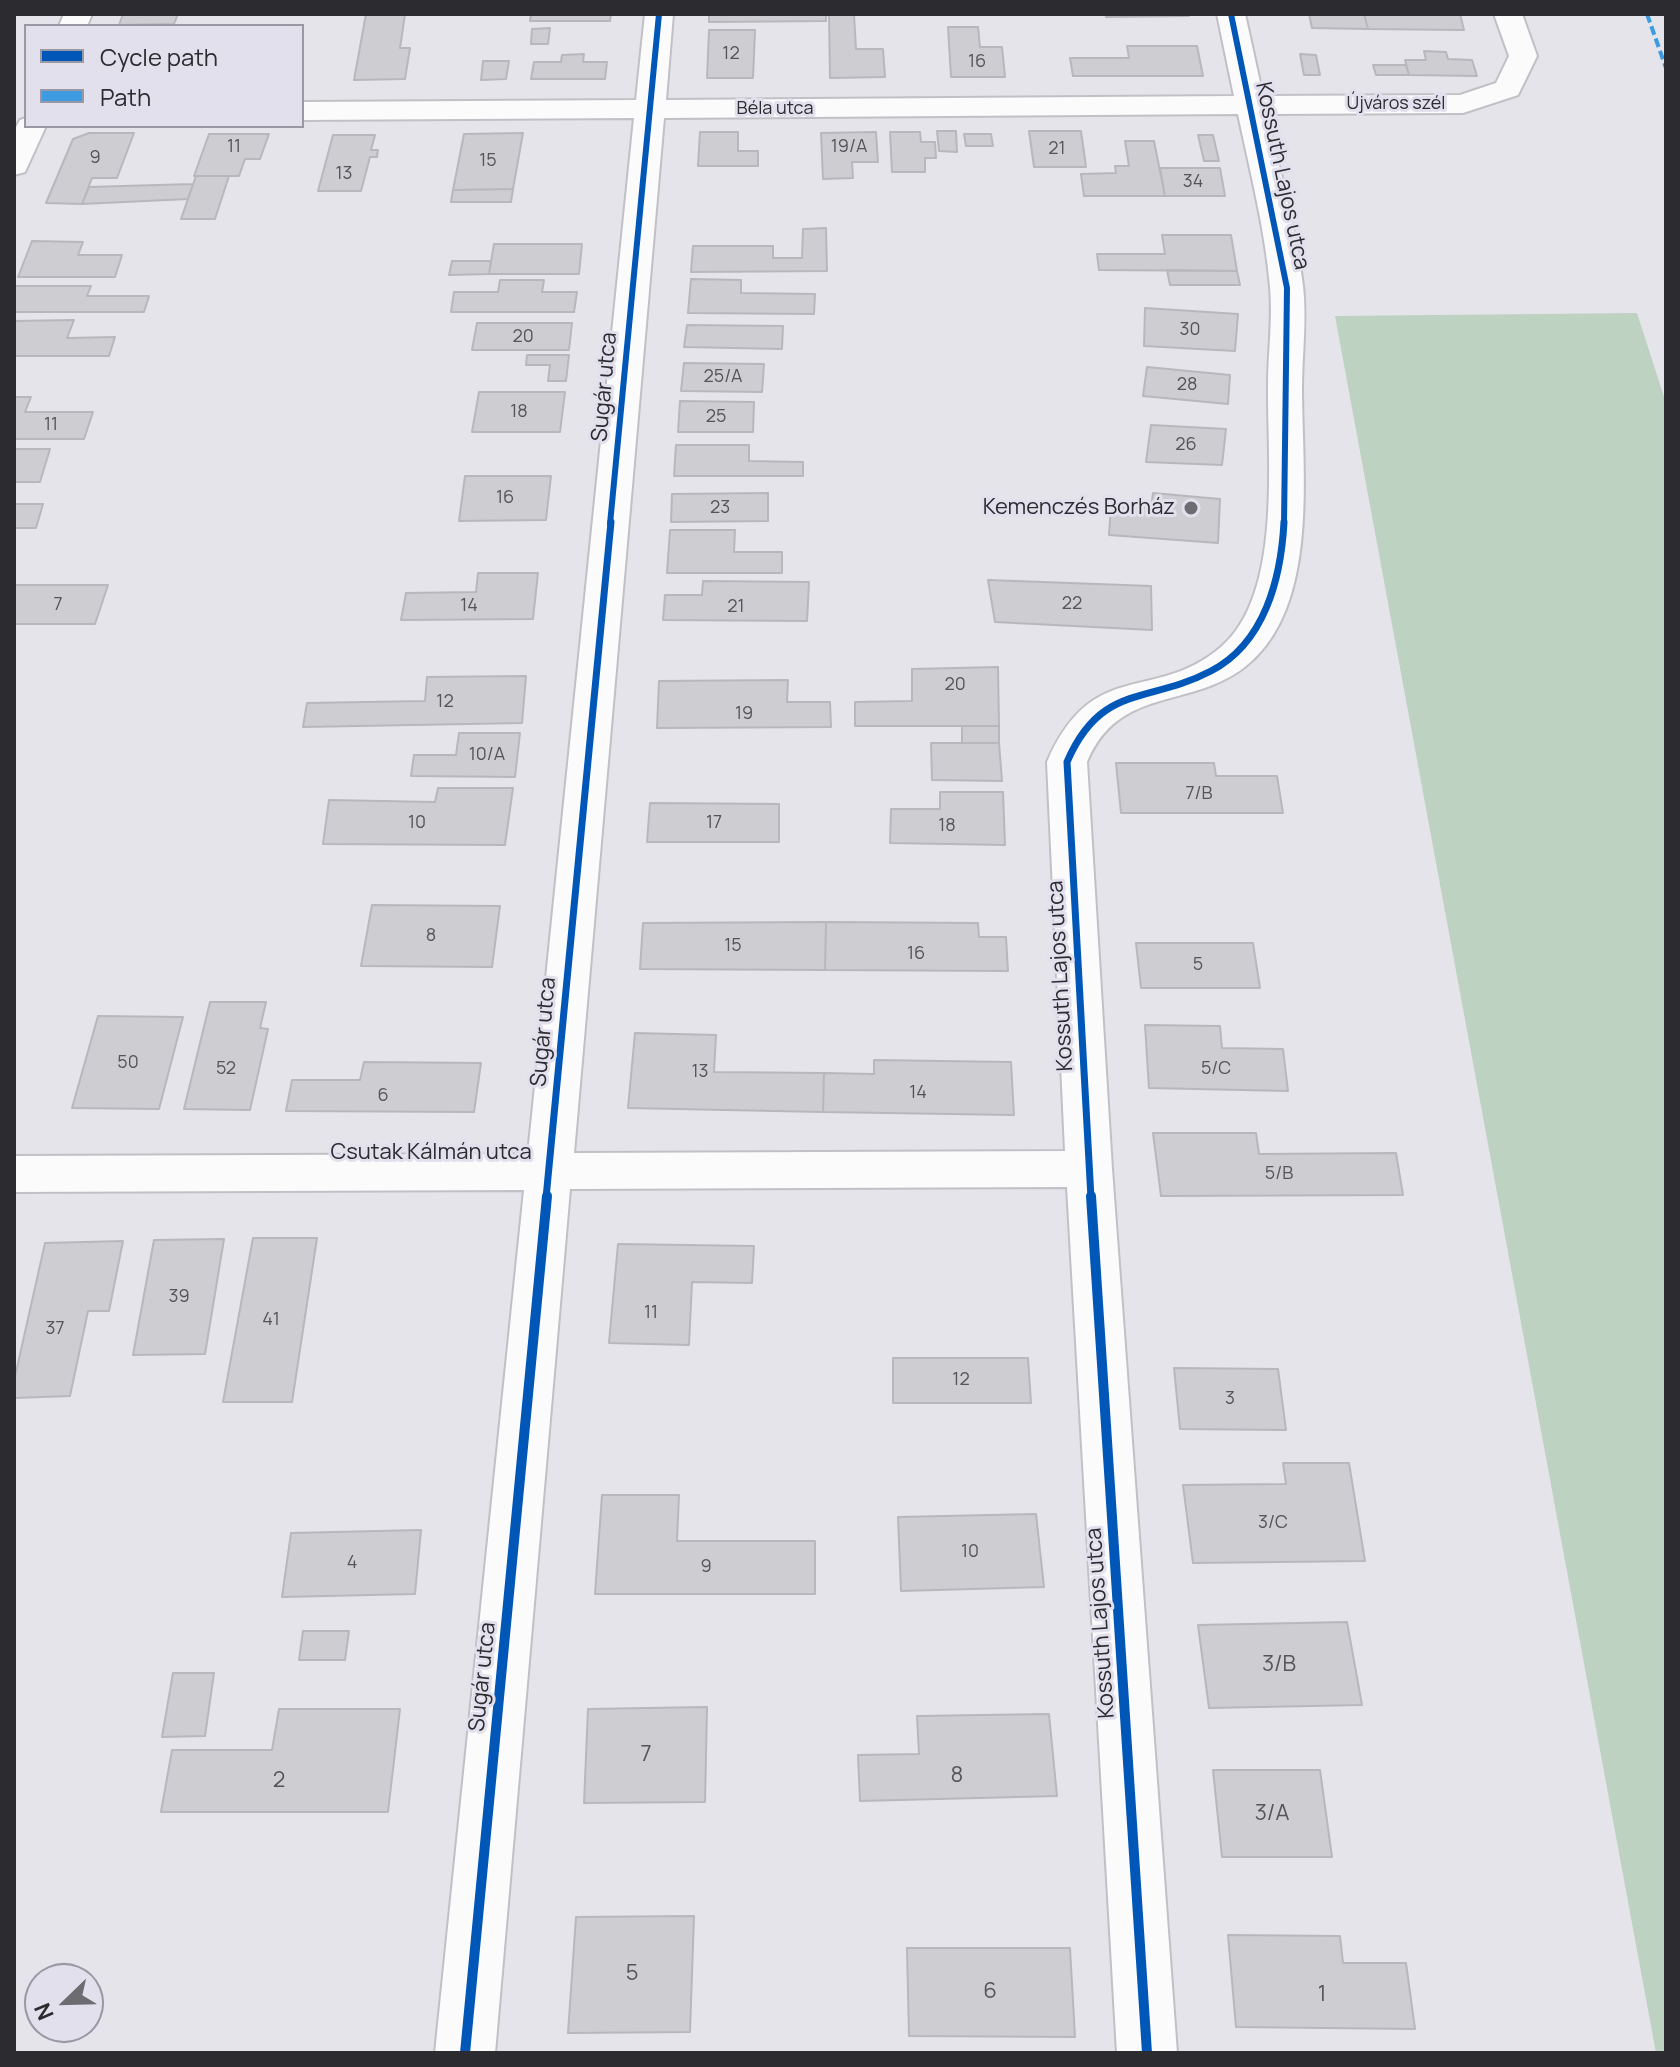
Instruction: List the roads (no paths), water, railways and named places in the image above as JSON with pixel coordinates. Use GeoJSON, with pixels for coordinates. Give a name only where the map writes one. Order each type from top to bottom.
{"type":"FeatureCollection","features":[{"type":"Feature","properties":{"kind":"street","name":"Sugár utca"},"geometry":{"type":"LineString","coordinates":[[465,2053],[659,14]]}},
{"type":"Feature","properties":{"kind":"street","name":"Kossuth Lajos utca"},"geometry":{"type":"LineString","coordinates":[[1147,2053],[1089,1169],[1067,762],[1073,741],[1108,706],[1129,696],[1191,678],[1231,658],[1259,623],[1277,577],[1282,523],[1286,279],[1231,14]]}},
{"type":"Feature","properties":{"kind":"street","name":"Újváros szél"},"geometry":{"type":"LineString","coordinates":[[1248,105],[1463,104],[1508,89],[1523,56],[1508,14]]}},
{"type":"Feature","properties":{"kind":"street","name":"Béla utca"},"geometry":{"type":"LineString","coordinates":[[304,111],[1248,105]]}},
{"type":"Feature","properties":{"kind":"street"},"geometry":{"type":"LineString","coordinates":[[14,166],[30,128]]}},
{"type":"Feature","properties":{"kind":"street","name":"Csutak Kálmán utca"},"geometry":{"type":"LineString","coordinates":[[14,1174],[1089,1169]]}},
{"type":"Feature","properties":{"kind":"place","name":"Kemenczés Borház"},"geometry":{"type":"Point","coordinates":[1191,508]}}]}
